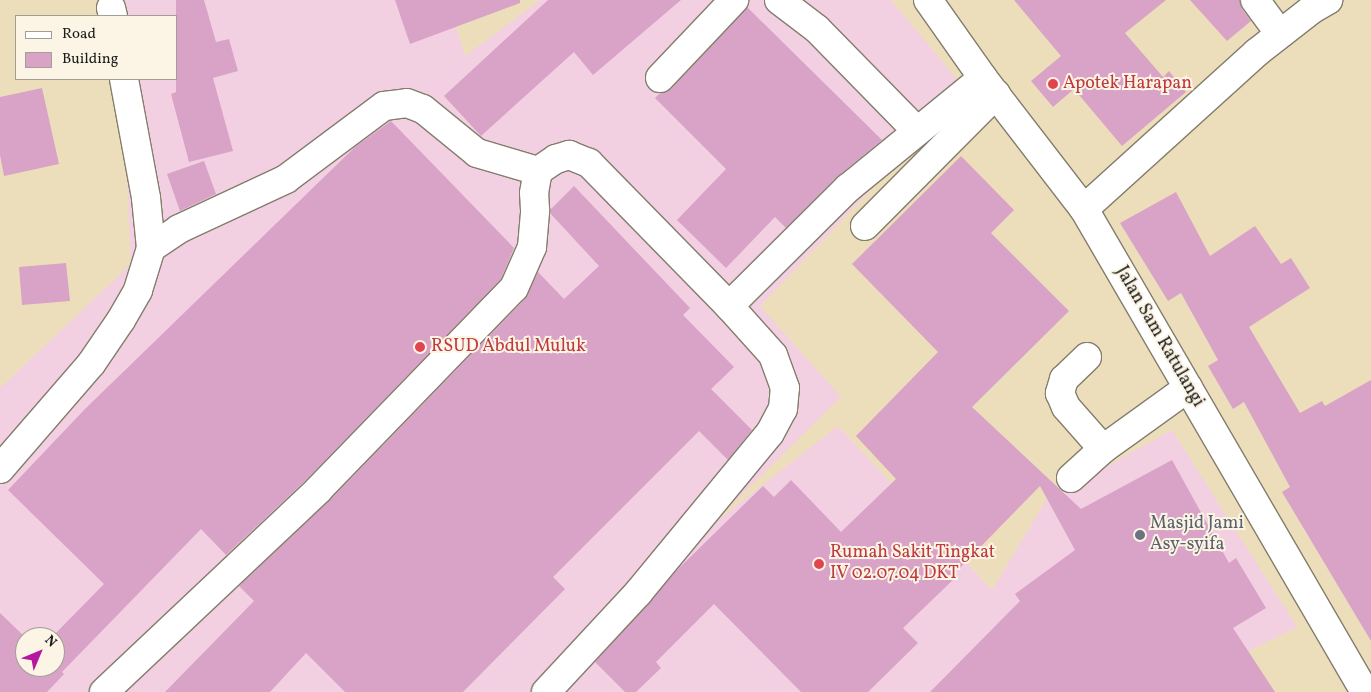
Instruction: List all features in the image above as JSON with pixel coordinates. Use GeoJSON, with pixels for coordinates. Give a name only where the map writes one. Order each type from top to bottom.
{"type":"FeatureCollection","features":[{"type":"Feature","properties":{"kind":"street"},"geometry":{"type":"LineString","coordinates":[[660,78],[734,0]]}},
{"type":"Feature","properties":{"kind":"street"},"geometry":{"type":"LineString","coordinates":[[780,0],[817,29],[917,131]]}},
{"type":"Feature","properties":{"kind":"street","name":"Jalan Sam Ratulangi"},"geometry":{"type":"LineString","coordinates":[[928,0],[990,86],[1084,209],[1365,692]]}},
{"type":"Feature","properties":{"kind":"street"},"geometry":{"type":"LineString","coordinates":[[1255,0],[1280,34]]}},
{"type":"Feature","properties":{"kind":"street"},"geometry":{"type":"LineString","coordinates":[[1084,209],[1256,53],[1311,10],[1328,0]]}},
{"type":"Feature","properties":{"kind":"street"},"geometry":{"type":"LineString","coordinates":[[0,469],[91,364],[121,320],[138,290],[151,248],[146,198],[124,80]]}},
{"type":"Feature","properties":{"kind":"street"},"geometry":{"type":"LineString","coordinates":[[729,306],[848,188],[917,131],[990,86]]}},
{"type":"Feature","properties":{"kind":"street"},"geometry":{"type":"LineString","coordinates":[[865,226],[990,86]]}},
{"type":"Feature","properties":{"kind":"street"},"geometry":{"type":"LineString","coordinates":[[151,248],[179,229],[286,179],[384,106],[407,103],[423,109],[477,152],[538,171]]}},
{"type":"Feature","properties":{"kind":"street"},"geometry":{"type":"LineString","coordinates":[[104,692],[318,490],[514,288],[532,247],[535,210],[534,194],[538,171],[556,159],[569,155],[588,163],[729,306],[773,354],[785,388],[783,409],[770,433],[644,586],[546,692]]}},
{"type":"Feature","properties":{"kind":"street"},"geometry":{"type":"LineString","coordinates":[[1087,357],[1064,379],[1060,393],[1066,407],[1103,449]]}},
{"type":"Feature","properties":{"kind":"street"},"geometry":{"type":"LineString","coordinates":[[1071,478],[1103,449],[1188,388]]}},
{"type":"Feature","properties":{"kind":"shaded area","name":"RSUD Abdul Muluk"},"geometry":{"type":"Polygon","coordinates":[[[120,0],[447,0],[465,56],[540,0],[891,0],[966,90],[760,306],[841,397],[709,527],[838,426],[992,590],[1046,500],[1172,430],[1297,627],[1176,687],[1179,692],[0,692],[0,388],[131,264],[123,80],[178,80],[178,15],[121,15],[120,0]]]}},
{"type":"Feature","properties":{"kind":"building"},"geometry":{"type":"Polygon","coordinates":[[[176,0],[204,0],[216,42],[229,39],[238,71],[213,78],[233,151],[189,162],[171,94],[176,92],[176,80],[178,80],[178,15],[176,15],[176,0]]]}},
{"type":"Feature","properties":{"kind":"building"},"geometry":{"type":"Polygon","coordinates":[[[395,0],[520,0],[520,3],[410,44],[395,0]]]}},
{"type":"Feature","properties":{"kind":"building"},"geometry":{"type":"Polygon","coordinates":[[[548,0],[681,0],[593,75],[574,52],[481,136],[444,96],[548,0]]]}},
{"type":"Feature","properties":{"kind":"building"},"geometry":{"type":"Polygon","coordinates":[[[1014,0],[1166,0],[1125,33],[1163,77],[1169,71],[1186,92],[1122,146],[1074,89],[1053,107],[1031,81],[1061,56],[1014,0]]]}},
{"type":"Feature","properties":{"kind":"building"},"geometry":{"type":"Polygon","coordinates":[[[1190,0],[1240,0],[1242,9],[1251,21],[1227,41],[1190,0]]]}},
{"type":"Feature","properties":{"kind":"building"},"geometry":{"type":"Polygon","coordinates":[[[747,7],[882,140],[837,177],[786,228],[775,217],[726,268],[677,220],[726,169],[655,98],[660,93],[671,89],[747,7]]]}},
{"type":"Feature","properties":{"kind":"building"},"geometry":{"type":"Polygon","coordinates":[[[42,88],[59,164],[4,176],[0,155],[0,97],[42,88]]]}},
{"type":"Feature","properties":{"kind":"building"},"geometry":{"type":"Polygon","coordinates":[[[391,121],[514,248],[501,279],[307,479],[226,555],[201,529],[65,669],[65,627],[62,627],[104,584],[8,490],[85,409],[355,147],[391,121]]]}},
{"type":"Feature","properties":{"kind":"building","name":"Rumah Sakit Tingkat IV 02.07.04 DKT"},"geometry":{"type":"Polygon","coordinates":[[[961,156],[1014,210],[991,233],[1069,311],[972,407],[1081,509],[1172,460],[1229,563],[1236,558],[1266,608],[1233,628],[1275,692],[930,692],[1020,601],[1015,594],[1075,550],[1040,486],[953,575],[956,577],[903,628],[918,643],[868,692],[801,692],[714,604],[656,662],[661,668],[636,692],[625,692],[595,662],[679,568],[763,486],[774,497],[791,480],[841,532],[896,479],[856,436],[938,352],[852,264],[961,156]]]}},
{"type":"Feature","properties":{"kind":"building"},"geometry":{"type":"Polygon","coordinates":[[[204,161],[216,194],[180,211],[167,174],[204,161]]]}},
{"type":"Feature","properties":{"kind":"building"},"geometry":{"type":"Polygon","coordinates":[[[574,186],[690,308],[683,315],[734,367],[711,389],[752,430],[728,460],[699,431],[553,577],[565,589],[463,692],[345,692],[306,653],[270,692],[165,692],[254,601],[239,586],[329,501],[525,299],[538,272],[564,299],[599,266],[550,213],[551,209],[574,186]]]}},
{"type":"Feature","properties":{"kind":"building"},"geometry":{"type":"Polygon","coordinates":[[[1176,192],[1210,256],[1255,226],[1281,264],[1291,258],[1310,288],[1249,327],[1300,413],[1322,401],[1325,406],[1371,380],[1371,641],[1282,492],[1290,487],[1244,402],[1233,409],[1208,366],[1218,360],[1181,293],[1168,301],[1120,223],[1176,192]]]}},
{"type":"Feature","properties":{"kind":"building"},"geometry":{"type":"Polygon","coordinates":[[[66,263],[70,301],[22,305],[19,267],[66,263]]]}},
{"type":"Feature","properties":{"kind":"building"},"geometry":{"type":"Polygon","coordinates":[[[0,613],[15,627],[15,677],[61,677],[47,692],[0,692],[0,613]]]}},
{"type":"Feature","properties":{"kind":"place","name":"Apotek Harapan"},"geometry":{"type":"Point","coordinates":[1053,84]}},
{"type":"Feature","properties":{"kind":"place","name":"RSUD Abdul Muluk"},"geometry":{"type":"Point","coordinates":[420,347]}},
{"type":"Feature","properties":{"kind":"place","name":"Masjid Jami Asy-syifa"},"geometry":{"type":"Point","coordinates":[1140,535]}},
{"type":"Feature","properties":{"kind":"place","name":"Rumah Sakit Tingkat IV 02.07.04 DKT"},"geometry":{"type":"Point","coordinates":[819,564]}}]}
